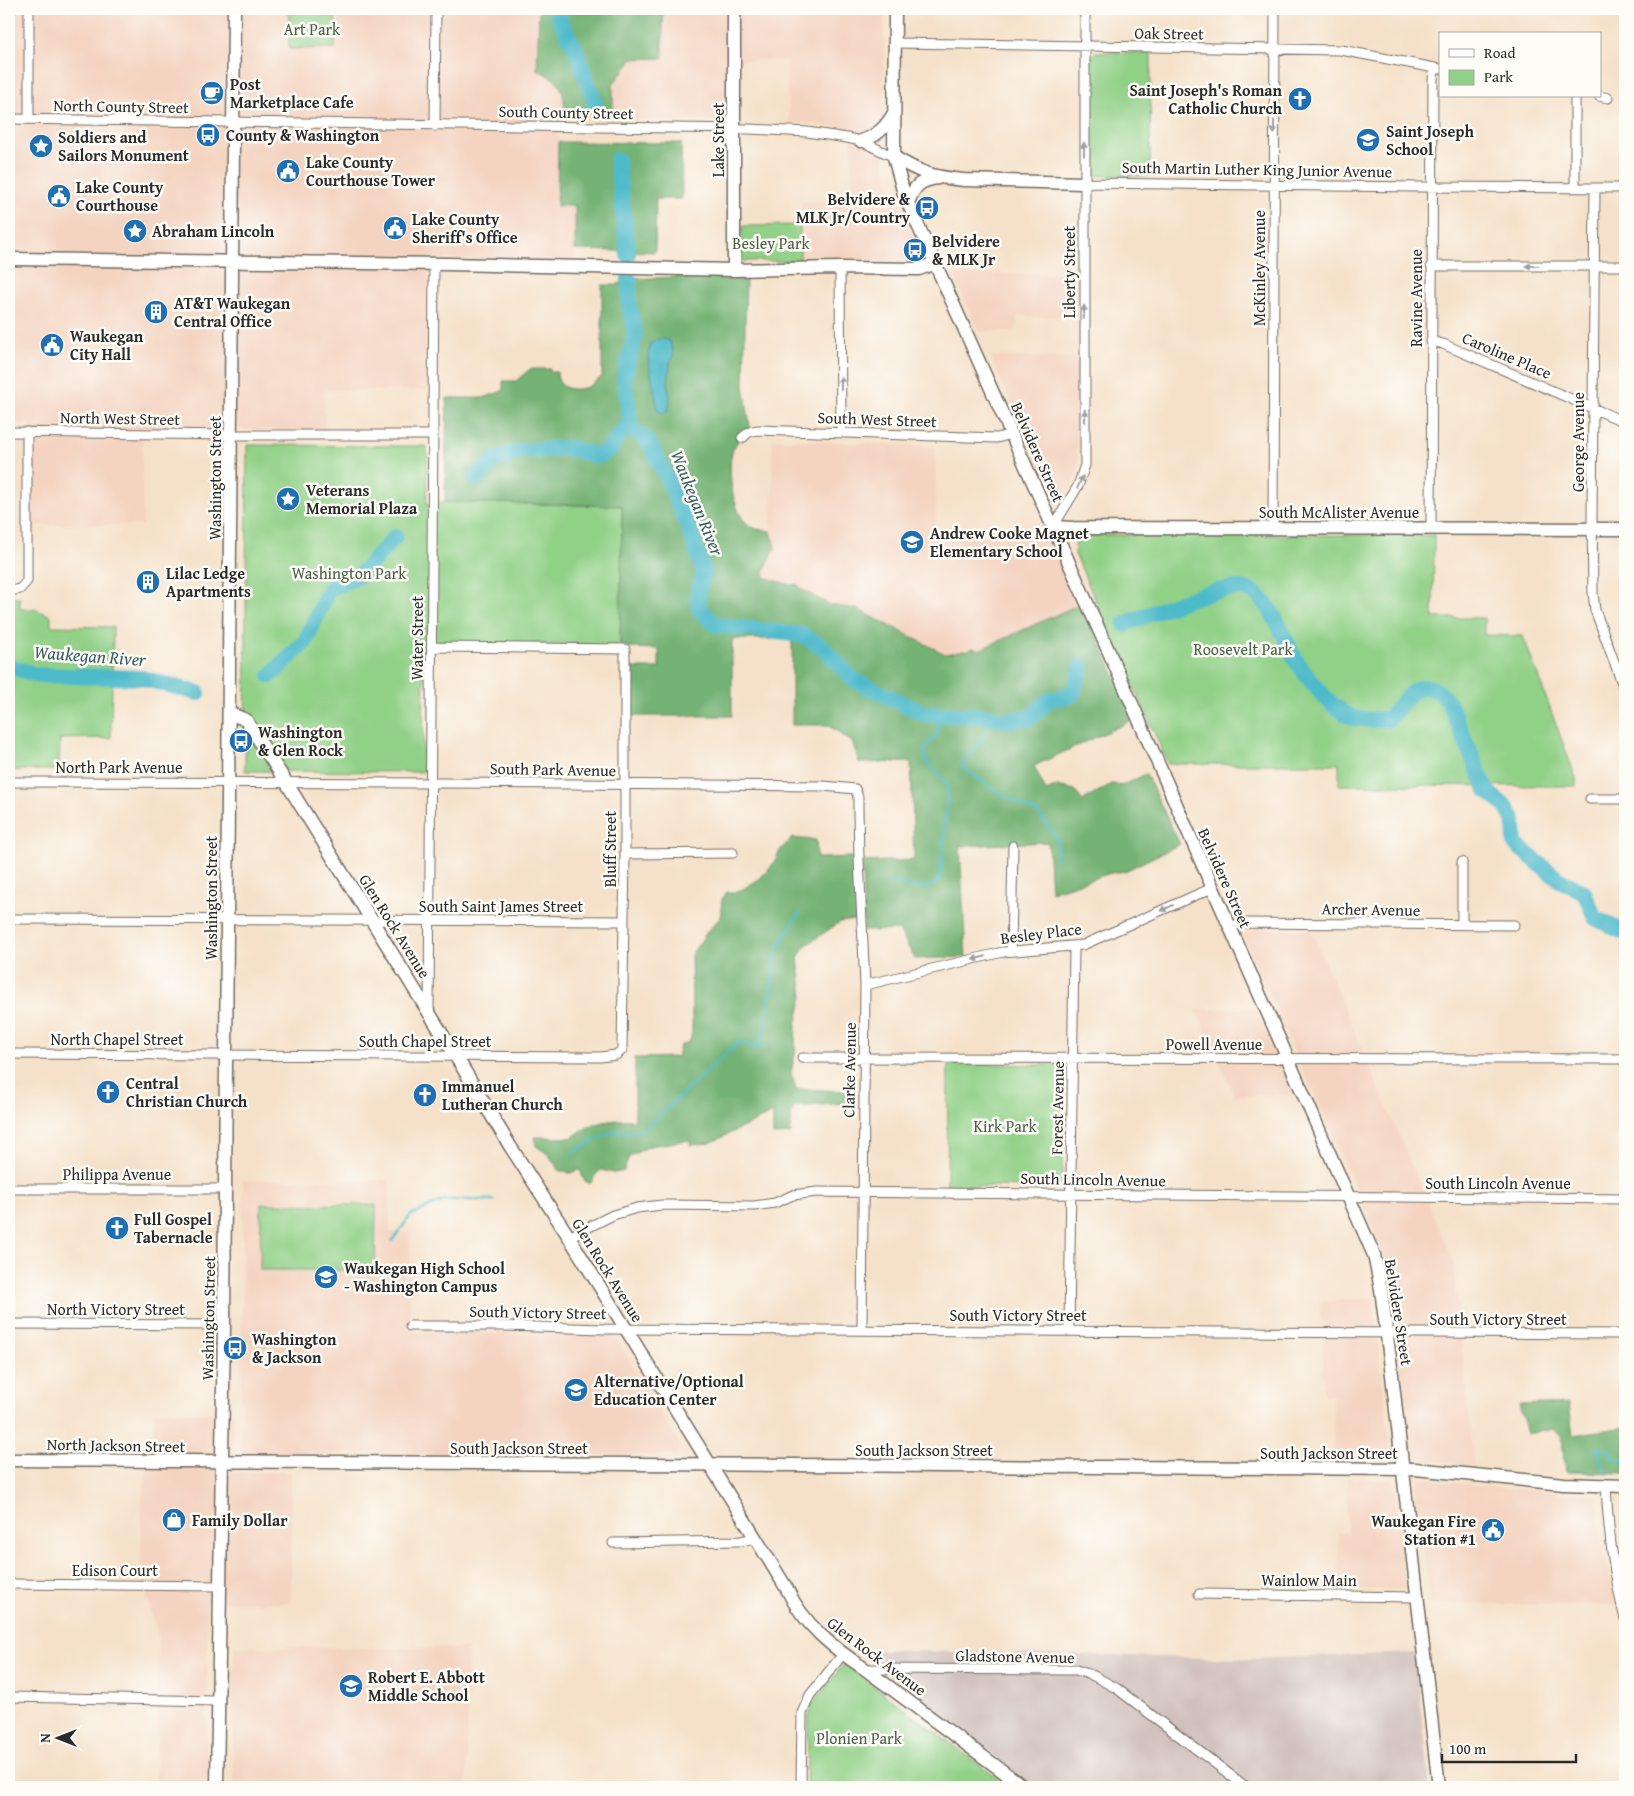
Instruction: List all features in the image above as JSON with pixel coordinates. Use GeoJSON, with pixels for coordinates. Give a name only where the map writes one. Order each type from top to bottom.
{"type":"FeatureCollection","features":[{"type":"Feature","properties":{"kind":"street"},"geometry":{"type":"LineString","coordinates":[[28,9],[28,119]]}},
{"type":"Feature","properties":{"kind":"street","name":"Washington Street"},"geometry":{"type":"LineString","coordinates":[[217,1787],[224,1325],[234,9]]}},
{"type":"Feature","properties":{"kind":"street"},"geometry":{"type":"LineString","coordinates":[[435,126],[436,9]]}},
{"type":"Feature","properties":{"kind":"street","name":"Lake Street"},"geometry":{"type":"LineString","coordinates":[[734,9],[734,270]]}},
{"type":"Feature","properties":{"kind":"street","name":"Belvidere Street"},"geometry":{"type":"LineString","coordinates":[[895,9],[894,157],[899,179],[908,203],[1012,434],[1374,1256],[1381,1289],[1439,1787]]}},
{"type":"Feature","properties":{"kind":"street","name":"Liberty Street"},"geometry":{"type":"LineString","coordinates":[[1053,527],[1078,486],[1085,465],[1085,9]]}},
{"type":"Feature","properties":{"kind":"street","name":"McKinley Avenue"},"geometry":{"type":"LineString","coordinates":[[1273,528],[1275,9]]}},
{"type":"Feature","properties":{"kind":"street","name":"Oak Street"},"geometry":{"type":"LineString","coordinates":[[895,43],[1341,50],[1437,68]]}},
{"type":"Feature","properties":{"kind":"street","name":"Ravine Avenue"},"geometry":{"type":"LineString","coordinates":[[1431,529],[1433,80],[1437,68]]}},
{"type":"Feature","properties":{"kind":"street"},"geometry":{"type":"LineString","coordinates":[[1575,98],[1575,188]]}},
{"type":"Feature","properties":{"kind":"street"},"geometry":{"type":"LineString","coordinates":[[862,141],[872,138],[884,128],[894,113]]}},
{"type":"Feature","properties":{"kind":"street","name":"North County Street"},"geometry":{"type":"LineString","coordinates":[[9,119],[233,122]]}},
{"type":"Feature","properties":{"kind":"street","name":"South County Street"},"geometry":{"type":"LineString","coordinates":[[233,122],[734,129],[807,132],[862,141],[894,157]]}},
{"type":"Feature","properties":{"kind":"street","name":"South Martin Luther King Junior Avenue"},"geometry":{"type":"LineString","coordinates":[[894,157],[919,172],[940,178],[964,180],[1625,188]]}},
{"type":"Feature","properties":{"kind":"street"},"geometry":{"type":"LineString","coordinates":[[908,203],[912,192],[920,184],[929,179],[940,178]]}},
{"type":"Feature","properties":{"kind":"street","name":"George Avenue"},"geometry":{"type":"LineString","coordinates":[[1595,188],[1593,593],[1595,610],[1625,691]]}},
{"type":"Feature","properties":{"kind":"street"},"geometry":{"type":"LineString","coordinates":[[9,259],[734,270],[918,269],[936,263]]}},
{"type":"Feature","properties":{"kind":"street","name":"Water Street"},"geometry":{"type":"LineString","coordinates":[[429,1012],[434,264]]}},
{"type":"Feature","properties":{"kind":"street"},"geometry":{"type":"LineString","coordinates":[[1431,266],[1625,266]]}},
{"type":"Feature","properties":{"kind":"street"},"geometry":{"type":"LineString","coordinates":[[840,268],[841,432]]}},
{"type":"Feature","properties":{"kind":"street","name":"Caroline Place"},"geometry":{"type":"LineString","coordinates":[[1431,341],[1443,344],[1625,422]]}},
{"type":"Feature","properties":{"kind":"street","name":"South West Street"},"geometry":{"type":"LineString","coordinates":[[742,438],[748,432],[758,430],[997,438],[1012,434]]}},
{"type":"Feature","properties":{"kind":"street","name":"North West Street"},"geometry":{"type":"LineString","coordinates":[[9,432],[231,435]]}},
{"type":"Feature","properties":{"kind":"street"},"geometry":{"type":"LineString","coordinates":[[9,591],[18,590],[28,581],[27,432]]}},
{"type":"Feature","properties":{"kind":"street"},"geometry":{"type":"LineString","coordinates":[[231,435],[433,435]]}},
{"type":"Feature","properties":{"kind":"street","name":"South McAlister Avenue"},"geometry":{"type":"LineString","coordinates":[[1053,527],[1625,529]]}},
{"type":"Feature","properties":{"kind":"street","name":"Bluff Street"},"geometry":{"type":"LineString","coordinates":[[432,647],[625,649],[625,854],[622,1050]]}},
{"type":"Feature","properties":{"kind":"street","name":"Glen Rock Avenue"},"geometry":{"type":"LineString","coordinates":[[229,713],[246,720],[286,782],[508,1143],[569,1237],[787,1589],[793,1602],[812,1627],[843,1654],[1024,1787]]}},
{"type":"Feature","properties":{"kind":"street","name":"North Park Avenue"},"geometry":{"type":"LineString","coordinates":[[9,782],[228,782]]}},
{"type":"Feature","properties":{"kind":"street","name":"South Park Avenue"},"geometry":{"type":"LineString","coordinates":[[228,782],[850,787],[855,789],[858,797],[858,810]]}},
{"type":"Feature","properties":{"kind":"street"},"geometry":{"type":"LineString","coordinates":[[1590,799],[1625,799]]}},
{"type":"Feature","properties":{"kind":"street","name":"Clarke Avenue"},"geometry":{"type":"LineString","coordinates":[[858,810],[866,985],[862,1329]]}},
{"type":"Feature","properties":{"kind":"street"},"geometry":{"type":"LineString","coordinates":[[1011,951],[1013,846]]}},
{"type":"Feature","properties":{"kind":"street"},"geometry":{"type":"LineString","coordinates":[[625,854],[734,853]]}},
{"type":"Feature","properties":{"kind":"street"},"geometry":{"type":"LineString","coordinates":[[1462,862],[1462,924]]}},
{"type":"Feature","properties":{"kind":"street","name":"Besley Place"},"geometry":{"type":"LineString","coordinates":[[866,985],[1011,951],[1083,945],[1212,888]]}},
{"type":"Feature","properties":{"kind":"street","name":"South Saint James Street"},"geometry":{"type":"LineString","coordinates":[[9,919],[624,921]]}},
{"type":"Feature","properties":{"kind":"street","name":"Archer Avenue"},"geometry":{"type":"LineString","coordinates":[[1229,927],[1242,923],[1514,925]]}},
{"type":"Feature","properties":{"kind":"street","name":"Forest Avenue"},"geometry":{"type":"LineString","coordinates":[[1069,1331],[1074,946]]}},
{"type":"Feature","properties":{"kind":"street","name":"South Chapel Street"},"geometry":{"type":"LineString","coordinates":[[226,1054],[600,1057],[616,1055],[622,1050]]}},
{"type":"Feature","properties":{"kind":"street","name":"North Chapel Street"},"geometry":{"type":"LineString","coordinates":[[9,1054],[226,1054]]}},
{"type":"Feature","properties":{"kind":"street","name":"Powell Avenue"},"geometry":{"type":"LineString","coordinates":[[802,1058],[1625,1059]]}},
{"type":"Feature","properties":{"kind":"street","name":"Philippa Avenue"},"geometry":{"type":"LineString","coordinates":[[9,1189],[225,1189]]}},
{"type":"Feature","properties":{"kind":"street","name":"South Lincoln Avenue"},"geometry":{"type":"LineString","coordinates":[[569,1237],[613,1215],[637,1208],[662,1205],[754,1206],[775,1202],[793,1195],[817,1192],[1625,1199]]}},
{"type":"Feature","properties":{"kind":"street","name":"North Victory Street"},"geometry":{"type":"LineString","coordinates":[[9,1324],[224,1325]]}},
{"type":"Feature","properties":{"kind":"street","name":"South Victory Street"},"geometry":{"type":"LineString","coordinates":[[410,1326],[625,1329],[1625,1334]]}},
{"type":"Feature","properties":{"kind":"street","name":"North Jackson Street"},"geometry":{"type":"LineString","coordinates":[[9,1460],[222,1462]]}},
{"type":"Feature","properties":{"kind":"street","name":"South Jackson Street"},"geometry":{"type":"LineString","coordinates":[[222,1462],[1403,1469],[1564,1484],[1625,1486]]}},
{"type":"Feature","properties":{"kind":"street"},"geometry":{"type":"LineString","coordinates":[[1606,1485],[1612,1548],[1625,1619]]}},
{"type":"Feature","properties":{"kind":"street"},"geometry":{"type":"LineString","coordinates":[[612,1542],[741,1540],[755,1538]]}},
{"type":"Feature","properties":{"kind":"street","name":"Edison Court"},"geometry":{"type":"LineString","coordinates":[[9,1584],[221,1586]]}},
{"type":"Feature","properties":{"kind":"street","name":"Wainlow Main"},"geometry":{"type":"LineString","coordinates":[[1199,1594],[1418,1597]]}},
{"type":"Feature","properties":{"kind":"street"},"geometry":{"type":"LineString","coordinates":[[801,1787],[802,1713],[810,1694],[843,1654]]}},
{"type":"Feature","properties":{"kind":"street","name":"Gladstone Avenue"},"geometry":{"type":"LineString","coordinates":[[865,1669],[1076,1670],[1094,1676],[1116,1688],[1246,1787]]}},
{"type":"Feature","properties":{"kind":"street"},"geometry":{"type":"LineString","coordinates":[[9,1697],[218,1701]]}},
{"type":"Feature","properties":{"kind":"shaded area"},"geometry":{"type":"Polygon","coordinates":[[[9,9],[884,9],[884,161],[888,179],[922,257],[906,261],[801,259],[801,201],[852,202],[852,128],[789,122],[786,61],[727,60],[726,121],[559,119],[557,206],[575,206],[575,259],[428,259],[429,390],[324,391],[326,430],[142,428],[143,525],[33,525],[29,424],[9,423],[9,9]]]}},
{"type":"Feature","properties":{"kind":"shaded area"},"geometry":{"type":"Polygon","coordinates":[[[953,274],[1079,274],[1078,318],[1017,316],[1016,331],[979,331],[953,274]]]}},
{"type":"Feature","properties":{"kind":"shaded area"},"geometry":{"type":"Polygon","coordinates":[[[990,356],[1079,358],[1078,472],[1064,501],[1057,507],[990,356]]]}},
{"type":"Feature","properties":{"kind":"shaded area","name":"Andrew Cooke Magnet Elementary School"},"geometry":{"type":"Polygon","coordinates":[[[773,439],[935,447],[936,535],[1048,537],[1082,603],[979,650],[973,648],[945,654],[857,609],[830,605],[803,590],[797,584],[790,585],[765,577],[764,571],[775,548],[771,531],[773,439]]]}},
{"type":"Feature","properties":{"kind":"shaded area"},"geometry":{"type":"Polygon","coordinates":[[[1256,929],[1311,930],[1453,1261],[1474,1466],[1416,1459],[1411,1456],[1387,1266],[1382,1248],[1243,936],[1256,929]]]}},
{"type":"Feature","properties":{"kind":"shaded area"},"geometry":{"type":"Polygon","coordinates":[[[1255,1008],[1293,1095],[1235,1096],[1196,1010],[1255,1008]]]}},
{"type":"Feature","properties":{"kind":"shaded area","name":"Waukegan High School - Washington Campus"},"geometry":{"type":"Polygon","coordinates":[[[243,1180],[390,1180],[390,1232],[410,1232],[410,1332],[614,1335],[681,1446],[677,1455],[241,1453],[243,1180]]]}},
{"type":"Feature","properties":{"kind":"shaded area"},"geometry":{"type":"Polygon","coordinates":[[[1373,1298],[1391,1458],[1333,1459],[1333,1395],[1323,1395],[1323,1339],[1319,1302],[1373,1298]]]}},
{"type":"Feature","properties":{"kind":"shaded area"},"geometry":{"type":"Polygon","coordinates":[[[156,1411],[234,1414],[234,1472],[291,1472],[291,1603],[207,1602],[207,1787],[156,1787],[158,1636],[141,1573],[142,1499],[156,1411]]]}},
{"type":"Feature","properties":{"kind":"shaded area"},"geometry":{"type":"Polygon","coordinates":[[[1347,1476],[1350,1478],[1393,1480],[1406,1589],[1339,1590],[1338,1533],[1347,1532],[1347,1476]]]}},
{"type":"Feature","properties":{"kind":"shaded area"},"geometry":{"type":"Polygon","coordinates":[[[1420,1478],[1488,1487],[1597,1496],[1603,1550],[1616,1605],[1430,1604],[1415,1485],[1420,1478]]]}},
{"type":"Feature","properties":{"kind":"shaded area","name":"Robert E. Abbott Middle School"},"geometry":{"type":"Polygon","coordinates":[[[234,1647],[468,1648],[467,1787],[233,1787],[234,1647]]]}},
{"type":"Feature","properties":{"kind":"shaded area"},"geometry":{"type":"Polygon","coordinates":[[[876,1650],[1249,1659],[1415,1653],[1430,1787],[1035,1787],[876,1666],[876,1650]]]}},
{"type":"Feature","properties":{"kind":"green space","name":"Art Park"},"geometry":{"type":"Polygon","coordinates":[[[289,9],[335,9],[335,48],[289,49],[289,9]]]}},
{"type":"Feature","properties":{"kind":"green space"},"geometry":{"type":"Polygon","coordinates":[[[539,9],[663,9],[663,58],[630,59],[630,63],[613,84],[613,113],[565,113],[564,98],[560,86],[537,70],[539,9]]]}},
{"type":"Feature","properties":{"kind":"green space"},"geometry":{"type":"Polygon","coordinates":[[[1095,52],[1151,53],[1150,176],[1096,176],[1090,172],[1090,61],[1095,52]]]}},
{"type":"Feature","properties":{"kind":"green space"},"geometry":{"type":"Polygon","coordinates":[[[558,142],[681,143],[682,199],[656,199],[655,252],[575,250],[575,206],[557,206],[558,142]]]}},
{"type":"Feature","properties":{"kind":"green space","name":"Besley Park"},"geometry":{"type":"Polygon","coordinates":[[[800,225],[800,261],[742,261],[742,226],[800,225]]]}},
{"type":"Feature","properties":{"kind":"green space"},"geometry":{"type":"Polygon","coordinates":[[[746,274],[744,386],[750,427],[732,452],[730,474],[733,495],[740,515],[752,527],[771,531],[775,548],[764,571],[765,577],[790,585],[797,584],[803,590],[830,605],[857,609],[945,654],[973,648],[979,650],[1082,603],[1135,719],[1034,766],[1046,791],[1057,786],[1075,790],[1082,801],[1111,784],[1123,785],[1146,774],[1180,844],[1125,871],[1111,873],[1051,892],[1048,842],[960,846],[966,957],[915,959],[899,930],[864,931],[862,862],[914,860],[911,762],[859,763],[852,742],[828,725],[792,725],[792,639],[732,639],[732,716],[632,716],[632,668],[659,668],[659,649],[631,648],[620,645],[622,506],[445,502],[447,398],[483,398],[503,391],[503,381],[516,381],[530,369],[550,369],[550,372],[557,372],[559,382],[562,385],[574,389],[591,385],[602,377],[602,285],[616,285],[629,279],[746,274]]]}},
{"type":"Feature","properties":{"kind":"green space","name":"Washington Park"},"geometry":{"type":"Polygon","coordinates":[[[247,445],[427,446],[427,506],[445,502],[622,506],[620,645],[424,643],[423,772],[245,771],[247,445]]]}},
{"type":"Feature","properties":{"kind":"green space","name":"Roosevelt Park"},"geometry":{"type":"Polygon","coordinates":[[[1084,535],[1434,535],[1433,618],[1484,618],[1484,635],[1523,636],[1576,778],[1576,786],[1339,785],[1339,764],[1168,764],[1075,554],[1075,543],[1084,535]]]}},
{"type":"Feature","properties":{"kind":"green space"},"geometry":{"type":"Polygon","coordinates":[[[9,598],[20,598],[20,609],[34,609],[51,616],[51,626],[113,627],[111,738],[60,739],[59,770],[9,770],[9,598]]]}},
{"type":"Feature","properties":{"kind":"green space"},"geometry":{"type":"Polygon","coordinates":[[[792,838],[816,840],[817,858],[853,857],[856,920],[840,922],[805,946],[798,958],[803,996],[796,1025],[795,1054],[791,1073],[796,1089],[846,1091],[846,1103],[794,1107],[791,1114],[791,1134],[773,1135],[773,1113],[710,1143],[690,1145],[690,1140],[649,1146],[629,1157],[624,1171],[614,1173],[601,1170],[596,1174],[591,1183],[584,1180],[580,1170],[570,1173],[560,1171],[548,1154],[536,1146],[534,1137],[572,1138],[593,1125],[618,1120],[635,1120],[635,1058],[677,1057],[680,1046],[690,1041],[692,1033],[691,955],[707,932],[720,918],[722,899],[727,892],[738,892],[759,879],[771,867],[781,849],[792,838]]]}},
{"type":"Feature","properties":{"kind":"green space","name":"Kirk Park"},"geometry":{"type":"Polygon","coordinates":[[[948,1064],[1064,1065],[1062,1187],[947,1186],[948,1064]]]}},
{"type":"Feature","properties":{"kind":"green space"},"geometry":{"type":"Polygon","coordinates":[[[261,1204],[376,1205],[375,1270],[260,1270],[261,1204]]]}},
{"type":"Feature","properties":{"kind":"green space"},"geometry":{"type":"Polygon","coordinates":[[[1569,1403],[1573,1435],[1625,1427],[1625,1473],[1565,1472],[1562,1438],[1554,1429],[1527,1434],[1519,1405],[1569,1403]]]}},
{"type":"Feature","properties":{"kind":"green space","name":"Plonien Park"},"geometry":{"type":"Polygon","coordinates":[[[844,1664],[1008,1786],[806,1787],[809,1716],[812,1704],[844,1664]]]}},
{"type":"Feature","properties":{"kind":"water"},"geometry":{"type":"Polygon","coordinates":[[[661,338],[670,341],[673,352],[673,358],[670,361],[668,385],[670,402],[668,410],[663,413],[658,411],[648,358],[650,344],[661,338]]]}},
{"type":"Feature","properties":{"kind":"waterway","name":"Waukegan River"},"geometry":{"type":"LineString","coordinates":[[555,9],[576,50],[596,106]]}},
{"type":"Feature","properties":{"kind":"waterway","name":"Waukegan River"},"geometry":{"type":"LineString","coordinates":[[617,160],[628,255]]}},
{"type":"Feature","properties":{"kind":"waterway","name":"Waukegan River"},"geometry":{"type":"LineString","coordinates":[[629,279],[629,304],[635,335],[624,378],[631,428],[649,442],[668,480],[704,572],[698,592],[699,609],[716,625],[802,635],[821,646],[854,680],[925,714],[986,716],[1009,721],[1032,717],[1048,700],[1072,695],[1082,667]]}},
{"type":"Feature","properties":{"kind":"waterway"},"geometry":{"type":"LineString","coordinates":[[476,479],[496,459],[521,451],[569,448],[598,456],[610,449],[621,431],[631,428]]}},
{"type":"Feature","properties":{"kind":"waterway","name":"Waukegan River"},"geometry":{"type":"LineString","coordinates":[[270,676],[305,642],[329,589],[359,576],[395,537]]}},
{"type":"Feature","properties":{"kind":"waterway","name":"Waukegan River"},"geometry":{"type":"LineString","coordinates":[[1125,624],[1180,602],[1210,593],[1237,588],[1249,590],[1259,596],[1275,618],[1300,667],[1329,702],[1343,713],[1355,718],[1389,719],[1408,695],[1415,690],[1422,687],[1438,692],[1448,701],[1487,791],[1506,807],[1514,820],[1515,844],[1558,879],[1584,892],[1595,918],[1625,933]]}},
{"type":"Feature","properties":{"kind":"waterway","name":"Waukegan River"},"geometry":{"type":"LineString","coordinates":[[9,666],[37,675],[142,678],[198,693]]}},
{"type":"Feature","properties":{"kind":"waterway"},"geometry":{"type":"LineString","coordinates":[[889,882],[918,888],[930,886],[938,882],[942,866],[948,785],[926,761],[924,747],[937,734],[939,715]]}},
{"type":"Feature","properties":{"kind":"waterway"},"geometry":{"type":"LineString","coordinates":[[992,717],[982,739],[961,765],[974,776],[1008,798],[1038,813],[1057,838],[1057,859]]}},
{"type":"Feature","properties":{"kind":"waterway"},"geometry":{"type":"LineString","coordinates":[[572,1153],[611,1133],[632,1132],[644,1129],[739,1042],[759,1048],[769,1006],[774,961],[784,936],[800,913]]}},
{"type":"Feature","properties":{"kind":"waterway"},"geometry":{"type":"LineString","coordinates":[[392,1241],[411,1215],[445,1200],[494,1200]]}},
{"type":"Feature","properties":{"kind":"waterway"},"geometry":{"type":"LineString","coordinates":[[1604,1472],[1597,1448],[1610,1450],[1610,1458],[1620,1460],[1625,1458]]}},
{"type":"Feature","properties":{"kind":"place","name":"Post Marketplace Cafe"},"geometry":{"type":"Point","coordinates":[212,93]}},
{"type":"Feature","properties":{"kind":"place","name":"Saint Joseph's Roman Catholic Church"},"geometry":{"type":"Point","coordinates":[1300,99]}},
{"type":"Feature","properties":{"kind":"place","name":"County & Washington"},"geometry":{"type":"Point","coordinates":[208,135]}},
{"type":"Feature","properties":{"kind":"place","name":"Saint Joseph School"},"geometry":{"type":"Point","coordinates":[1368,140]}},
{"type":"Feature","properties":{"kind":"place","name":"Soldiers and Sailors Monument"},"geometry":{"type":"Point","coordinates":[41,146]}},
{"type":"Feature","properties":{"kind":"place","name":"Lake County Courthouse Tower"},"geometry":{"type":"Point","coordinates":[288,171]}},
{"type":"Feature","properties":{"kind":"place","name":"Lake County Courthouse"},"geometry":{"type":"Point","coordinates":[59,196]}},
{"type":"Feature","properties":{"kind":"place","name":"Belvidere & MLK Jr/Country"},"geometry":{"type":"Point","coordinates":[927,208]}},
{"type":"Feature","properties":{"kind":"place","name":"Lake County Sheriff's Office"},"geometry":{"type":"Point","coordinates":[395,228]}},
{"type":"Feature","properties":{"kind":"place","name":"Abraham Lincoln"},"geometry":{"type":"Point","coordinates":[135,231]}},
{"type":"Feature","properties":{"kind":"place","name":"Belvidere & MLK Jr"},"geometry":{"type":"Point","coordinates":[915,250]}},
{"type":"Feature","properties":{"kind":"place","name":"AT&T Waukegan Central Office"},"geometry":{"type":"Point","coordinates":[156,312]}},
{"type":"Feature","properties":{"kind":"place","name":"Waukegan City Hall"},"geometry":{"type":"Point","coordinates":[52,345]}},
{"type":"Feature","properties":{"kind":"place","name":"Veterans Memorial Plaza"},"geometry":{"type":"Point","coordinates":[288,499]}},
{"type":"Feature","properties":{"kind":"place","name":"Andrew Cooke Magnet Elementary School"},"geometry":{"type":"Point","coordinates":[912,542]}},
{"type":"Feature","properties":{"kind":"place","name":"Lilac Ledge Apartments"},"geometry":{"type":"Point","coordinates":[148,582]}},
{"type":"Feature","properties":{"kind":"place","name":"Washington & Glen Rock"},"geometry":{"type":"Point","coordinates":[241,741]}},
{"type":"Feature","properties":{"kind":"place","name":"Central Christian Church"},"geometry":{"type":"Point","coordinates":[108,1092]}},
{"type":"Feature","properties":{"kind":"place","name":"Immanuel Lutheran Church"},"geometry":{"type":"Point","coordinates":[425,1095]}},
{"type":"Feature","properties":{"kind":"place","name":"Full Gospel Tabernacle"},"geometry":{"type":"Point","coordinates":[117,1228]}},
{"type":"Feature","properties":{"kind":"place","name":"Waukegan High School - Washington Campus"},"geometry":{"type":"Point","coordinates":[326,1277]}},
{"type":"Feature","properties":{"kind":"place","name":"Washington & Jackson"},"geometry":{"type":"Point","coordinates":[235,1348]}},
{"type":"Feature","properties":{"kind":"place","name":"Alternative/Optional Education Center"},"geometry":{"type":"Point","coordinates":[576,1390]}},
{"type":"Feature","properties":{"kind":"place","name":"Family Dollar"},"geometry":{"type":"Point","coordinates":[174,1520]}},
{"type":"Feature","properties":{"kind":"place","name":"Waukegan Fire Station #1"},"geometry":{"type":"Point","coordinates":[1493,1530]}},
{"type":"Feature","properties":{"kind":"place","name":"Robert E. Abbott Middle School"},"geometry":{"type":"Point","coordinates":[351,1686]}}]}
